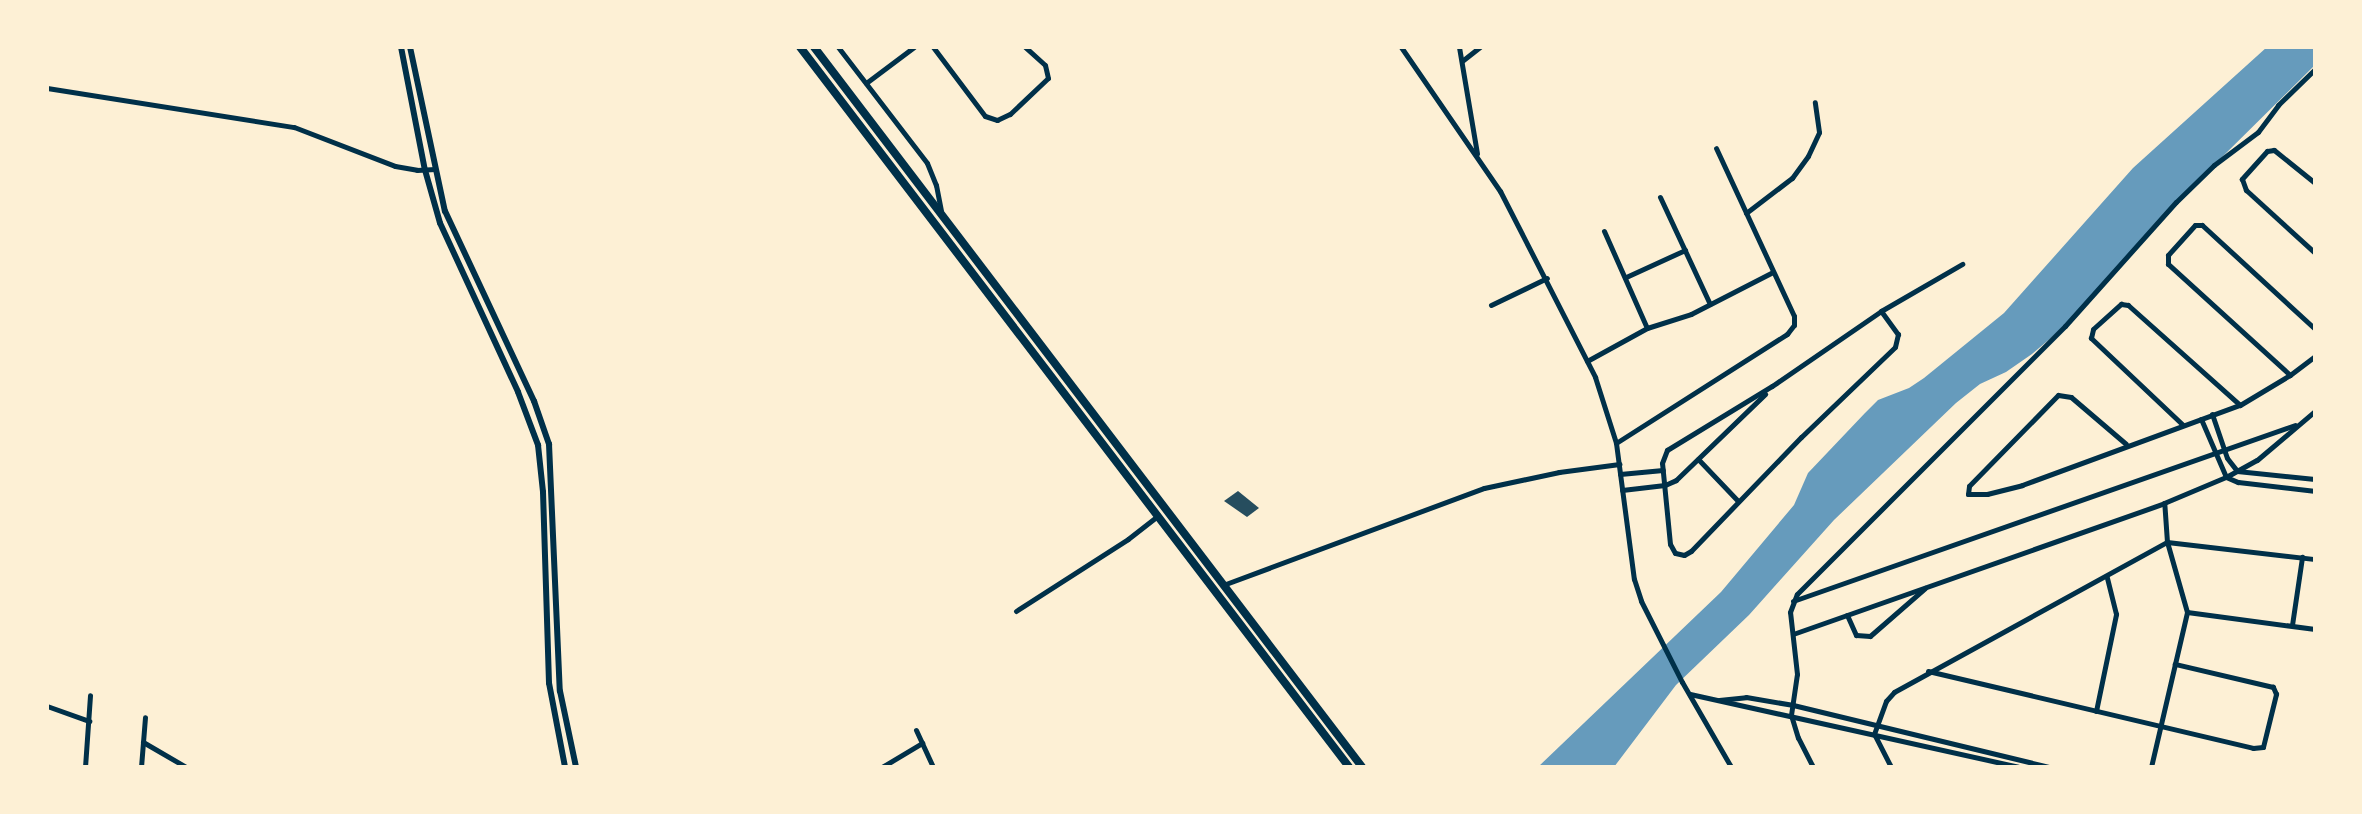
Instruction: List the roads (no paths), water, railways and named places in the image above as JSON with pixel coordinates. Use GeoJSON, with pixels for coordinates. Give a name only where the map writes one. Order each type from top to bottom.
{"type":"FeatureCollection","features":[{"type":"Feature","properties":{"kind":"main road"},"geometry":{"type":"LineString","coordinates":[[800,47],[1223,585],[1362,767]]}},
{"type":"Feature","properties":{"kind":"main road"},"geometry":{"type":"LineString","coordinates":[[814,47],[942,217],[1157,516],[1349,766]]}},
{"type":"Feature","properties":{"kind":"street"},"geometry":{"type":"LineString","coordinates":[[401,47],[425,170],[439,223],[518,392],[538,444],[543,492],[549,683],[565,767]]}},
{"type":"Feature","properties":{"kind":"street"},"geometry":{"type":"LineString","coordinates":[[410,47],[445,211],[534,401],[549,444],[560,691],[576,767]]}},
{"type":"Feature","properties":{"kind":"street"},"geometry":{"type":"LineString","coordinates":[[838,47],[927,163],[936,185],[942,217]]}},
{"type":"Feature","properties":{"kind":"street"},"geometry":{"type":"LineString","coordinates":[[866,83],[914,47]]}},
{"type":"Feature","properties":{"kind":"street"},"geometry":{"type":"LineString","coordinates":[[933,47],[985,116],[992,120],[1003,118],[1045,84],[1048,70],[1026,47]]}},
{"type":"Feature","properties":{"kind":"street"},"geometry":{"type":"LineString","coordinates":[[1401,47],[1500,191],[1547,278],[1587,361],[1602,395],[1616,443],[1634,579],[1649,621],[1731,767]]}},
{"type":"Feature","properties":{"kind":"street"},"geometry":{"type":"LineString","coordinates":[[1459,47],[1477,156]]}},
{"type":"Feature","properties":{"kind":"street"},"geometry":{"type":"LineString","coordinates":[[1462,61],[1480,47]]}},
{"type":"Feature","properties":{"kind":"street"},"geometry":{"type":"LineString","coordinates":[[1813,767],[1798,738],[1791,715],[1797,674],[1790,612],[1792,601],[2065,326],[2176,202],[2214,165],[2258,132],[2278,105],[2315,69]]}},
{"type":"Feature","properties":{"kind":"street"},"geometry":{"type":"LineString","coordinates":[[47,88],[294,127],[395,166],[435,169]]}},
{"type":"Feature","properties":{"kind":"street"},"geometry":{"type":"LineString","coordinates":[[1746,213],[1792,178],[1808,156],[1819,132],[1815,102]]}},
{"type":"Feature","properties":{"kind":"street"},"geometry":{"type":"LineString","coordinates":[[1616,443],[1787,334],[1794,325],[1794,316],[1716,148]]}},
{"type":"Feature","properties":{"kind":"street"},"geometry":{"type":"LineString","coordinates":[[2315,183],[2278,152],[2267,151],[2242,179],[2246,190],[2315,253]]}},
{"type":"Feature","properties":{"kind":"street"},"geometry":{"type":"LineString","coordinates":[[1661,197],[1710,304]]}},
{"type":"Feature","properties":{"kind":"street"},"geometry":{"type":"LineString","coordinates":[[2290,375],[2168,264],[2168,255],[2195,225],[2202,225],[2315,329]]}},
{"type":"Feature","properties":{"kind":"street"},"geometry":{"type":"LineString","coordinates":[[1604,231],[1647,328]]}},
{"type":"Feature","properties":{"kind":"street"},"geometry":{"type":"LineString","coordinates":[[1626,277],[1685,250]]}},
{"type":"Feature","properties":{"kind":"street"},"geometry":{"type":"LineString","coordinates":[[1881,311],[1898,334],[1895,347],[1738,501],[1691,551],[1679,555],[1670,544],[1663,470],[1665,452],[1772,386],[1881,311],[1962,264]]}},
{"type":"Feature","properties":{"kind":"street"},"geometry":{"type":"LineString","coordinates":[[1587,361],[1647,328],[1691,314],[1773,272]]}},
{"type":"Feature","properties":{"kind":"street"},"geometry":{"type":"LineString","coordinates":[[1491,305],[1547,278]]}},
{"type":"Feature","properties":{"kind":"street"},"geometry":{"type":"LineString","coordinates":[[2183,425],[2093,342],[2093,329],[2121,304],[2128,305],[2240,405]]}},
{"type":"Feature","properties":{"kind":"street"},"geometry":{"type":"LineString","coordinates":[[2126,444],[2071,397],[2058,395],[1969,486],[1968,494],[1987,494],[2022,485],[2126,444],[2240,405],[2290,375],[2315,356]]}},
{"type":"Feature","properties":{"kind":"street"},"geometry":{"type":"LineString","coordinates":[[1622,490],[1665,485],[1676,480],[1772,386]]}},
{"type":"Feature","properties":{"kind":"street"},"geometry":{"type":"LineString","coordinates":[[1793,634],[2164,503],[2226,477],[2257,460],[2315,411]]}},
{"type":"Feature","properties":{"kind":"street"},"geometry":{"type":"LineString","coordinates":[[2212,414],[2230,466],[2237,471],[2315,480]]}},
{"type":"Feature","properties":{"kind":"street"},"geometry":{"type":"LineString","coordinates":[[2201,419],[2226,477],[2238,482],[2315,491]]}},
{"type":"Feature","properties":{"kind":"street"},"geometry":{"type":"LineString","coordinates":[[1792,601],[2298,424]]}},
{"type":"Feature","properties":{"kind":"street"},"geometry":{"type":"LineString","coordinates":[[1698,459],[1738,501]]}},
{"type":"Feature","properties":{"kind":"street"},"geometry":{"type":"LineString","coordinates":[[1213,589],[1484,488],[1559,472],[1619,464]]}},
{"type":"Feature","properties":{"kind":"street"},"geometry":{"type":"LineString","coordinates":[[1620,474],[1663,470]]}},
{"type":"Feature","properties":{"kind":"street"},"geometry":{"type":"LineString","coordinates":[[2151,767],[2187,612],[2167,542],[2164,503]]}},
{"type":"Feature","properties":{"kind":"street"},"geometry":{"type":"LineString","coordinates":[[1016,611],[1128,539],[1157,516]]}},
{"type":"Feature","properties":{"kind":"street"},"geometry":{"type":"LineString","coordinates":[[1874,734],[1886,701],[1894,692],[1928,671],[2108,577],[2167,542],[2315,559]]}},
{"type":"Feature","properties":{"kind":"street"},"geometry":{"type":"LineString","coordinates":[[2292,625],[2302,557]]}},
{"type":"Feature","properties":{"kind":"street"},"geometry":{"type":"LineString","coordinates":[[2096,711],[2116,614],[2108,577]]}},
{"type":"Feature","properties":{"kind":"street"},"geometry":{"type":"LineString","coordinates":[[1847,615],[1856,635],[1870,636],[1927,586]]}},
{"type":"Feature","properties":{"kind":"street"},"geometry":{"type":"LineString","coordinates":[[2187,612],[2315,629]]}},
{"type":"Feature","properties":{"kind":"street"},"geometry":{"type":"LineString","coordinates":[[1928,671],[2160,727],[2253,748],[2263,747],[2276,694],[2268,684],[2175,664]]}},
{"type":"Feature","properties":{"kind":"street"},"geometry":{"type":"LineString","coordinates":[[1690,694],[1957,753],[2049,767]]}},
{"type":"Feature","properties":{"kind":"street"},"geometry":{"type":"LineString","coordinates":[[85,767],[90,695]]}},
{"type":"Feature","properties":{"kind":"street"},"geometry":{"type":"LineString","coordinates":[[1719,699],[1746,697],[1793,705],[1959,745],[2018,767]]}},
{"type":"Feature","properties":{"kind":"street"},"geometry":{"type":"LineString","coordinates":[[47,706],[89,721]]}},
{"type":"Feature","properties":{"kind":"street"},"geometry":{"type":"LineString","coordinates":[[141,767],[145,718]]}},
{"type":"Feature","properties":{"kind":"street"},"geometry":{"type":"LineString","coordinates":[[916,730],[933,767]]}},
{"type":"Feature","properties":{"kind":"street"},"geometry":{"type":"LineString","coordinates":[[1874,734],[1891,767]]}},
{"type":"Feature","properties":{"kind":"street"},"geometry":{"type":"LineString","coordinates":[[1921,744],[1923,737]]}},
{"type":"Feature","properties":{"kind":"street"},"geometry":{"type":"LineString","coordinates":[[144,741],[186,767]]}},
{"type":"Feature","properties":{"kind":"street"},"geometry":{"type":"LineString","coordinates":[[882,767],[922,743]]}},
{"type":"Feature","properties":{"kind":"street"},"geometry":{"type":"LineString","coordinates":[[1957,753],[1959,745]]}},
{"type":"Feature","properties":{"kind":"water"},"geometry":{"type":"Polygon","coordinates":[[[2267,47],[2315,47],[2315,65],[2214,165],[2065,326],[2032,354],[2006,372],[1980,384],[1956,403],[1834,520],[1749,615],[1676,685],[1614,767],[1538,767],[1721,592],[1794,505],[1808,473],[1878,400],[1909,388],[1924,378],[2004,313],[2133,168],[2267,47]]]}}]}
